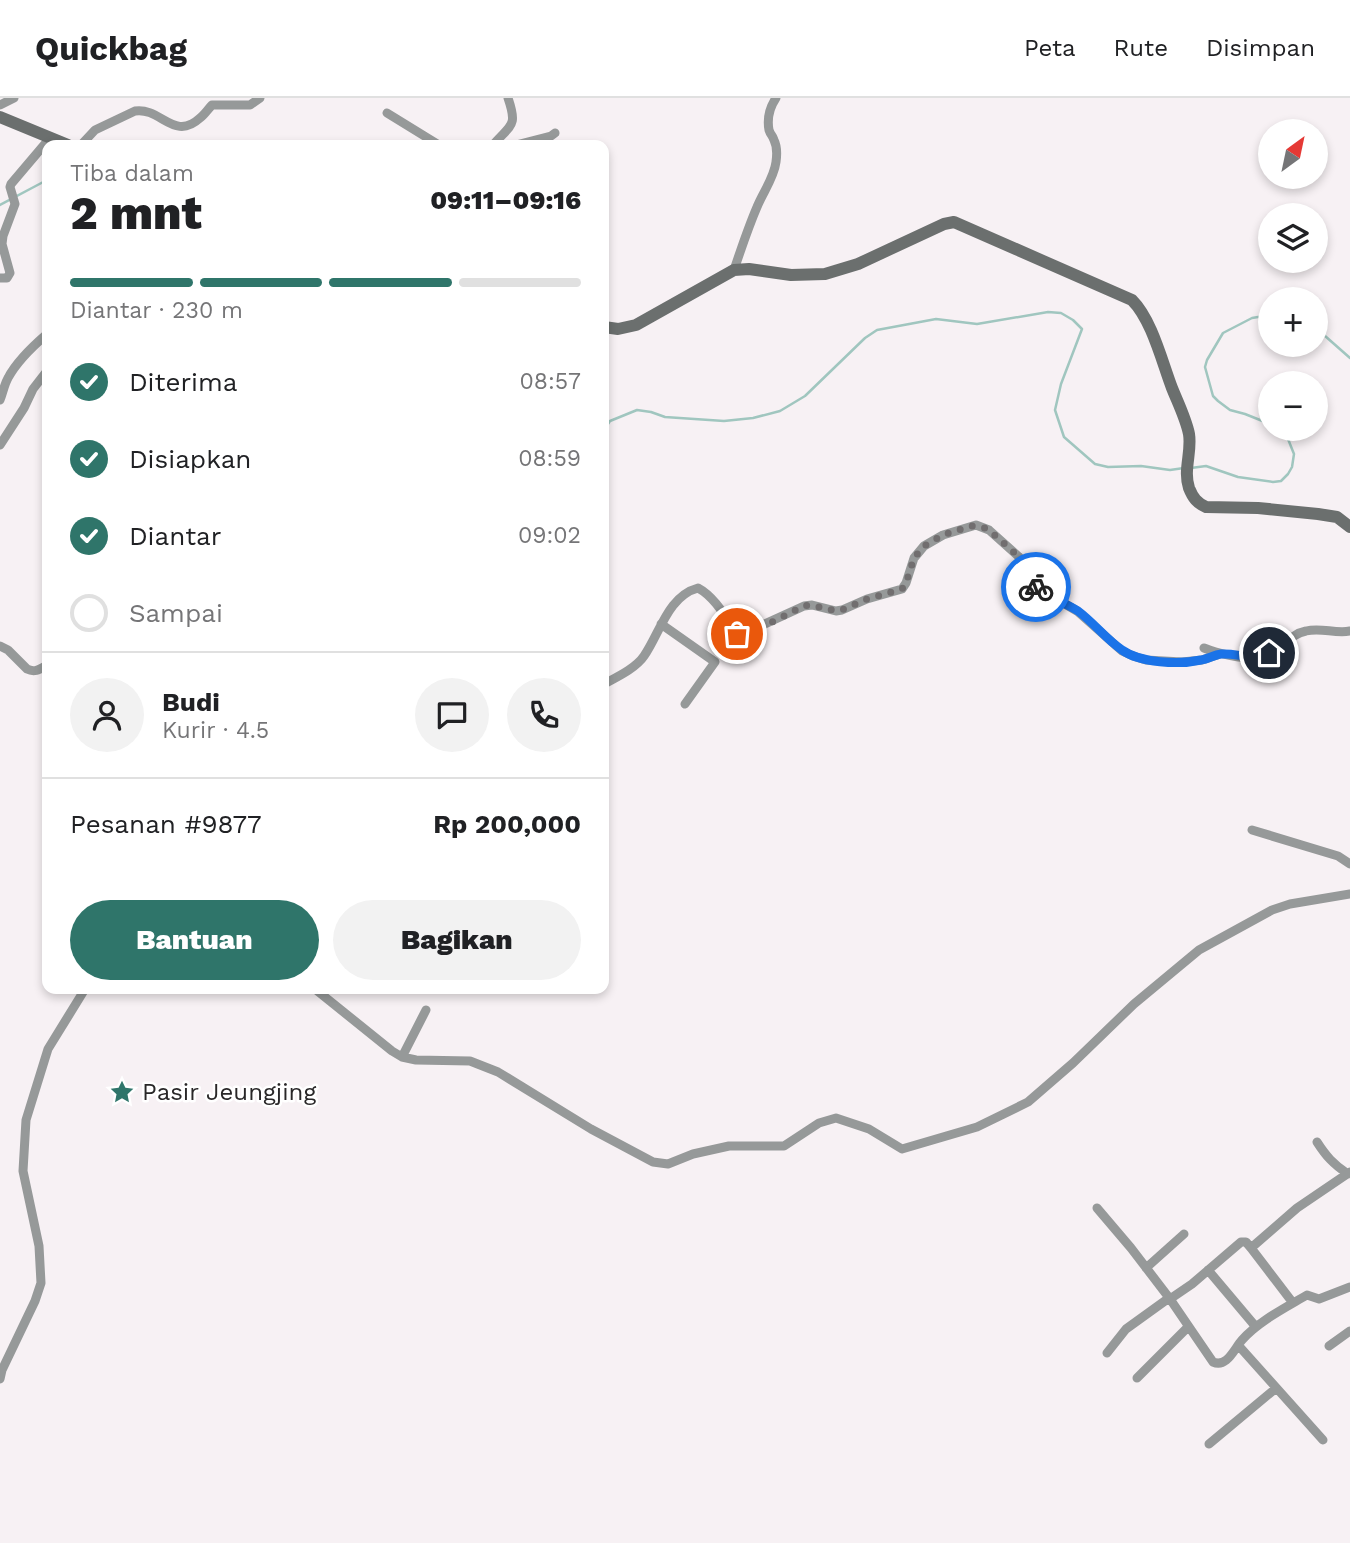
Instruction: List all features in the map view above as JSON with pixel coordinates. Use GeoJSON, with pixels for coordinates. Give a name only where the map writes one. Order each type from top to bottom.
{"type":"FeatureCollection","features":[{"type":"Feature","properties":{"kind":"street"},"geometry":{"type":"LineString","coordinates":[[0,105],[14,98]]}},
{"type":"Feature","properties":{"kind":"street"},"geometry":{"type":"LineString","coordinates":[[86,140],[95,130],[135,111],[149,112],[181,127],[197,120],[212,105],[250,105],[260,98]]}},
{"type":"Feature","properties":{"kind":"street"},"geometry":{"type":"LineString","coordinates":[[496,140],[512,122],[513,114],[508,98]]}},
{"type":"Feature","properties":{"kind":"street"},"geometry":{"type":"LineString","coordinates":[[734,270],[755,211],[774,174],[777,154],[769,131],[769,122],[776,98]]}},
{"type":"Feature","properties":{"kind":"street"},"geometry":{"type":"LineString","coordinates":[[387,113],[431,140]]}},
{"type":"Feature","properties":{"kind":"street"},"geometry":{"type":"LineString","coordinates":[[0,117],[55,140]]}},
{"type":"Feature","properties":{"kind":"street"},"geometry":{"type":"LineString","coordinates":[[535,140],[555,133]]}},
{"type":"Feature","properties":{"kind":"street"},"geometry":{"type":"LineString","coordinates":[[0,278],[7,278],[10,273],[2,244],[15,203],[9,187],[42,147]]}},
{"type":"Feature","properties":{"kind":"street"},"geometry":{"type":"LineString","coordinates":[[609,328],[618,330],[636,325],[734,270],[749,269],[791,275],[825,274],[858,264],[944,224],[954,222],[1132,300],[1139,307],[1189,435],[1187,475],[1194,499],[1206,507],[1258,508],[1337,517],[1350,527]]}},
{"type":"Feature","properties":{"kind":"street"},"geometry":{"type":"LineString","coordinates":[[0,400],[6,380],[12,371],[42,339]]}},
{"type":"Feature","properties":{"kind":"street"},"geometry":{"type":"LineString","coordinates":[[0,445],[42,377]]}},
{"type":"Feature","properties":{"kind":"street"},"geometry":{"type":"LineString","coordinates":[[609,681],[644,657],[661,624],[679,598],[690,590],[698,588],[703,591],[737,634],[743,634],[804,606],[842,610],[867,599],[902,589],[914,558],[924,546],[943,535],[976,525],[989,530],[1018,556],[1036,587],[1077,611],[1122,650],[1133,656],[1146,660],[1182,662],[1202,660],[1220,654]]}},
{"type":"Feature","properties":{"kind":"street"},"geometry":{"type":"LineString","coordinates":[[661,624],[715,663],[685,704]]}},
{"type":"Feature","properties":{"kind":"street"},"geometry":{"type":"LineString","coordinates":[[1204,648],[1220,654],[1258,658],[1305,631],[1350,631]]}},
{"type":"Feature","properties":{"kind":"street"},"geometry":{"type":"LineString","coordinates":[[0,646],[30,671],[42,667]]}},
{"type":"Feature","properties":{"kind":"street"},"geometry":{"type":"LineString","coordinates":[[1252,830],[1338,856],[1350,864]]}},
{"type":"Feature","properties":{"kind":"street"},"geometry":{"type":"LineString","coordinates":[[321,994],[402,1057],[416,1060],[470,1061],[499,1072],[591,1129],[653,1162],[668,1164],[694,1154],[729,1146],[784,1146],[819,1123],[835,1118],[869,1129],[902,1149],[977,1127],[1028,1102],[1134,1004],[1199,950],[1272,909],[1350,894]]}},
{"type":"Feature","properties":{"kind":"street"},"geometry":{"type":"LineString","coordinates":[[0,1379],[41,1283],[39,1246],[23,1171],[26,1120],[48,1049],[82,994]]}},
{"type":"Feature","properties":{"kind":"street"},"geometry":{"type":"LineString","coordinates":[[402,1057],[426,1010]]}},
{"type":"Feature","properties":{"kind":"street"},"geometry":{"type":"LineString","coordinates":[[1251,1248],[1297,1208],[1349,1173],[1335,1166],[1317,1142]]}},
{"type":"Feature","properties":{"kind":"street"},"geometry":{"type":"LineString","coordinates":[[1097,1208],[1146,1268],[1217,1364],[1221,1364],[1231,1355],[1256,1327],[1293,1303],[1307,1295],[1319,1299],[1350,1287]]}},
{"type":"Feature","properties":{"kind":"street"},"geometry":{"type":"LineString","coordinates":[[1146,1268],[1184,1234]]}},
{"type":"Feature","properties":{"kind":"street"},"geometry":{"type":"LineString","coordinates":[[1107,1353],[1126,1329],[1192,1284],[1241,1242],[1246,1242],[1293,1303]]}},
{"type":"Feature","properties":{"kind":"street"},"geometry":{"type":"LineString","coordinates":[[1208,1270],[1256,1327]]}},
{"type":"Feature","properties":{"kind":"street"},"geometry":{"type":"LineString","coordinates":[[1137,1378],[1188,1326]]}},
{"type":"Feature","properties":{"kind":"street"},"geometry":{"type":"LineString","coordinates":[[1329,1346],[1350,1331]]}},
{"type":"Feature","properties":{"kind":"street"},"geometry":{"type":"LineString","coordinates":[[1238,1345],[1322,1440]]}},
{"type":"Feature","properties":{"kind":"street"},"geometry":{"type":"LineString","coordinates":[[1209,1444],[1275,1389]]}},
{"type":"Feature","properties":{"kind":"waterway"},"geometry":{"type":"LineString","coordinates":[[0,205],[42,183]]}},
{"type":"Feature","properties":{"kind":"waterway"},"geometry":{"type":"LineString","coordinates":[[609,422],[637,410],[665,417],[724,421],[753,418],[780,411],[805,396],[865,338],[877,330],[936,319],[977,324],[1048,312],[1061,313],[1082,329],[1061,384],[1055,410],[1064,437],[1095,464],[1170,470],[1184,468]]}},
{"type":"Feature","properties":{"kind":"waterway"},"geometry":{"type":"LineString","coordinates":[[1258,317],[1223,333],[1205,367],[1213,396],[1218,401],[1230,410],[1258,419]]}},
{"type":"Feature","properties":{"kind":"waterway"},"geometry":{"type":"LineString","coordinates":[[1328,339],[1350,358]]}},
{"type":"Feature","properties":{"kind":"waterway"},"geometry":{"type":"LineString","coordinates":[[1191,468],[1206,466],[1238,477],[1281,481],[1292,467],[1294,454],[1289,441]]}},
{"type":"Feature","properties":{"kind":"way so far"},"geometry":{"type":"LineString","coordinates":[[737,634],[743,634],[804,606],[842,610],[878,595],[902,589],[914,558],[924,546],[943,535],[976,525],[989,530],[1018,556],[1036,587]]}},
{"type":"Feature","properties":{"kind":"place","name":"Pasir Jeungjing"},"geometry":{"type":"Point","coordinates":[122,1092]}},
{"type":"Feature","properties":{"kind":"route"},"geometry":{"type":"LineString","coordinates":[[1036,587],[1077,611],[1122,650],[1146,660],[1182,662],[1202,660],[1220,654],[1258,658],[1269,653]]}}]}
